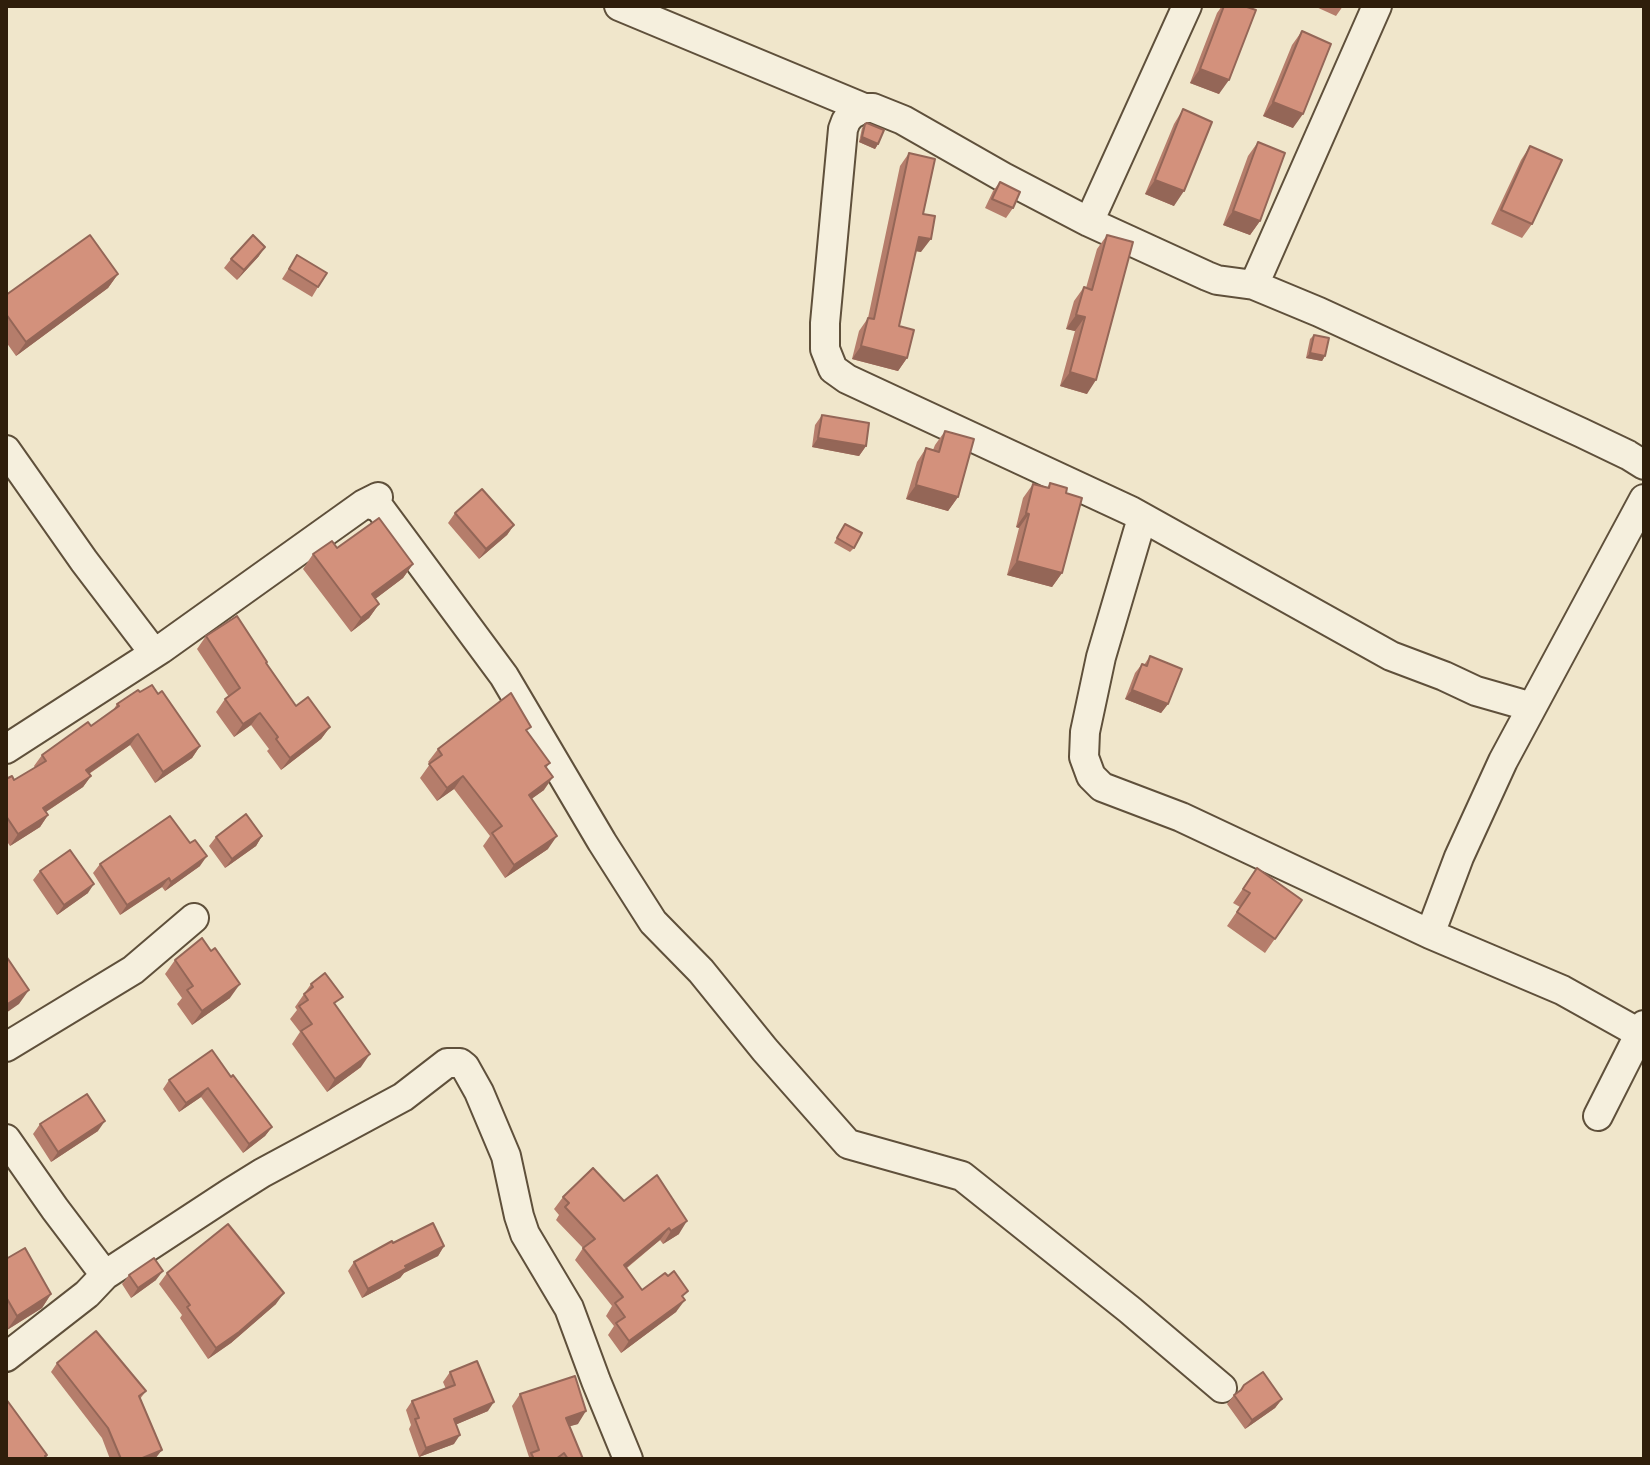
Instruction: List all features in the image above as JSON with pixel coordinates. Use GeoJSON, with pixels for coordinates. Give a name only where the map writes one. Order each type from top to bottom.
{"type":"FeatureCollection","features":[{"type":"Feature","properties":{"kind":"street"},"geometry":{"type":"LineString","coordinates":[[619,6],[864,108],[873,108],[903,120],[1089,222],[1217,280],[1254,285],[1319,312],[1644,465]]}},
{"type":"Feature","properties":{"kind":"street"},"geometry":{"type":"LineString","coordinates":[[1089,222],[1187,6]]}},
{"type":"Feature","properties":{"kind":"street"},"geometry":{"type":"LineString","coordinates":[[1254,285],[1377,6]]}},
{"type":"Feature","properties":{"kind":"street"},"geometry":{"type":"LineString","coordinates":[[864,108],[851,115],[843,129],[825,323],[825,349],[833,369],[847,379],[1142,518],[1391,656],[1476,691],[1532,707]]}},
{"type":"Feature","properties":{"kind":"street"},"geometry":{"type":"LineString","coordinates":[[6,450],[154,653]]}},
{"type":"Feature","properties":{"kind":"street"},"geometry":{"type":"LineString","coordinates":[[6,749],[154,653],[378,497],[368,504],[379,507],[504,676],[653,922],[701,971],[848,1144],[962,1176],[1222,1388]]}},
{"type":"Feature","properties":{"kind":"street"},"geometry":{"type":"LineString","coordinates":[[1430,934],[1459,857],[1503,761],[1644,499]]}},
{"type":"Feature","properties":{"kind":"street"},"geometry":{"type":"LineString","coordinates":[[1142,518],[1101,657],[1085,732],[1084,757],[1088,771],[1102,787],[1181,817],[1642,1029],[1598,1116]]}},
{"type":"Feature","properties":{"kind":"street"},"geometry":{"type":"LineString","coordinates":[[6,1047],[115,983],[194,918]]}},
{"type":"Feature","properties":{"kind":"street"},"geometry":{"type":"LineString","coordinates":[[6,1357],[87,1294],[105,1275],[262,1173],[403,1097],[447,1063],[460,1063],[479,1092],[506,1156],[525,1234],[569,1308],[628,1459]]}},
{"type":"Feature","properties":{"kind":"street"},"geometry":{"type":"LineString","coordinates":[[6,1139],[105,1275]]}},
{"type":"Feature","properties":{"kind":"building"},"geometry":{"type":"Polygon","coordinates":[[[1224,6],[1244,6],[1256,10],[1229,80],[1200,69],[1224,6]]]}},
{"type":"Feature","properties":{"kind":"building"},"geometry":{"type":"Polygon","coordinates":[[[1302,31],[1331,44],[1303,114],[1273,102],[1302,31]]]}},
{"type":"Feature","properties":{"kind":"building"},"geometry":{"type":"Polygon","coordinates":[[[1183,109],[1212,122],[1184,191],[1155,180],[1183,109]]]}},
{"type":"Feature","properties":{"kind":"building"},"geometry":{"type":"Polygon","coordinates":[[[867,123],[884,130],[878,144],[862,137],[867,123]]]}},
{"type":"Feature","properties":{"kind":"building"},"geometry":{"type":"Polygon","coordinates":[[[1258,142],[1285,153],[1260,221],[1233,211],[1258,142]]]}},
{"type":"Feature","properties":{"kind":"building"},"geometry":{"type":"Polygon","coordinates":[[[1530,146],[1562,160],[1532,224],[1501,210],[1530,146]]]}},
{"type":"Feature","properties":{"kind":"building"},"geometry":{"type":"Polygon","coordinates":[[[909,153],[935,159],[923,214],[935,216],[931,239],[919,237],[899,326],[914,330],[907,358],[861,346],[868,318],[874,319],[909,153]]]}},
{"type":"Feature","properties":{"kind":"building"},"geometry":{"type":"Polygon","coordinates":[[[1000,182],[1020,192],[1013,208],[992,199],[1000,182]]]}},
{"type":"Feature","properties":{"kind":"building"},"geometry":{"type":"Polygon","coordinates":[[[90,235],[118,274],[26,342],[6,314],[6,295],[90,235]]]}},
{"type":"Feature","properties":{"kind":"building"},"geometry":{"type":"Polygon","coordinates":[[[253,235],[265,247],[244,270],[231,259],[253,235]]]}},
{"type":"Feature","properties":{"kind":"building"},"geometry":{"type":"Polygon","coordinates":[[[1107,235],[1133,242],[1096,380],[1070,372],[1085,317],[1076,315],[1084,287],[1092,290],[1107,235]]]}},
{"type":"Feature","properties":{"kind":"building"},"geometry":{"type":"Polygon","coordinates":[[[297,255],[327,273],[318,287],[289,269],[297,255]]]}},
{"type":"Feature","properties":{"kind":"building"},"geometry":{"type":"Polygon","coordinates":[[[1314,335],[1329,338],[1325,356],[1310,353],[1314,335]]]}},
{"type":"Feature","properties":{"kind":"building"},"geometry":{"type":"Polygon","coordinates":[[[822,415],[869,423],[866,446],[818,438],[822,415]]]}},
{"type":"Feature","properties":{"kind":"building"},"geometry":{"type":"Polygon","coordinates":[[[945,431],[974,439],[958,497],[916,485],[926,448],[939,452],[945,431]]]}},
{"type":"Feature","properties":{"kind":"building"},"geometry":{"type":"Polygon","coordinates":[[[1050,483],[1067,488],[1066,493],[1082,498],[1062,573],[1017,561],[1033,484],[1049,488],[1050,483]]]}},
{"type":"Feature","properties":{"kind":"building"},"geometry":{"type":"Polygon","coordinates":[[[482,489],[514,525],[486,549],[455,513],[482,489]]]}},
{"type":"Feature","properties":{"kind":"building"},"geometry":{"type":"Polygon","coordinates":[[[379,518],[413,564],[372,594],[379,604],[361,618],[313,554],[332,541],[337,548],[379,518]]]}},
{"type":"Feature","properties":{"kind":"building"},"geometry":{"type":"Polygon","coordinates":[[[845,524],[862,533],[854,548],[837,538],[845,524]]]}},
{"type":"Feature","properties":{"kind":"building"},"geometry":{"type":"Polygon","coordinates":[[[237,616],[296,706],[308,697],[330,727],[290,758],[260,713],[243,724],[225,699],[240,688],[206,636],[237,616]]]}},
{"type":"Feature","properties":{"kind":"building"},"geometry":{"type":"Polygon","coordinates":[[[1150,656],[1182,669],[1168,704],[1132,690],[1142,664],[1147,666],[1150,656]]]}},
{"type":"Feature","properties":{"kind":"building"},"geometry":{"type":"Polygon","coordinates":[[[152,685],[158,694],[162,691],[200,746],[163,772],[138,734],[86,770],[91,776],[43,808],[48,815],[18,834],[6,816],[6,779],[12,776],[14,780],[46,761],[42,755],[88,722],[91,726],[119,706],[117,704],[152,685]]]}},
{"type":"Feature","properties":{"kind":"building"},"geometry":{"type":"Polygon","coordinates":[[[511,693],[531,727],[526,730],[550,763],[545,766],[553,777],[529,795],[557,836],[514,865],[492,833],[502,826],[463,776],[447,788],[429,764],[442,755],[438,749],[511,693]]]}},
{"type":"Feature","properties":{"kind":"building"},"geometry":{"type":"Polygon","coordinates":[[[246,814],[262,836],[232,859],[216,837],[246,814]]]}},
{"type":"Feature","properties":{"kind":"building"},"geometry":{"type":"Polygon","coordinates":[[[170,816],[190,843],[195,840],[207,856],[171,882],[169,878],[127,905],[100,864],[170,816]]]}},
{"type":"Feature","properties":{"kind":"building"},"geometry":{"type":"Polygon","coordinates":[[[70,850],[94,884],[64,905],[40,871],[70,850]]]}},
{"type":"Feature","properties":{"kind":"building"},"geometry":{"type":"Polygon","coordinates":[[[1257,868],[1302,900],[1275,939],[1237,912],[1250,893],[1243,889],[1257,868]]]}},
{"type":"Feature","properties":{"kind":"building"},"geometry":{"type":"Polygon","coordinates":[[[202,938],[211,951],[215,948],[240,984],[202,1011],[187,990],[193,986],[175,960],[202,938]]]}},
{"type":"Feature","properties":{"kind":"building"},"geometry":{"type":"Polygon","coordinates":[[[6,956],[29,990],[6,1005],[6,956]]]}},
{"type":"Feature","properties":{"kind":"building"},"geometry":{"type":"Polygon","coordinates":[[[325,973],[343,997],[334,1003],[370,1054],[335,1079],[301,1031],[312,1024],[299,1006],[308,1000],[304,994],[313,987],[311,984],[325,973]]]}},
{"type":"Feature","properties":{"kind":"building"},"geometry":{"type":"Polygon","coordinates":[[[212,1050],[272,1127],[249,1144],[208,1088],[186,1103],[169,1080],[212,1050]]]}},
{"type":"Feature","properties":{"kind":"building"},"geometry":{"type":"Polygon","coordinates":[[[87,1094],[105,1121],[58,1152],[40,1124],[87,1094]]]}},
{"type":"Feature","properties":{"kind":"building"},"geometry":{"type":"Polygon","coordinates":[[[593,1168],[624,1201],[657,1175],[687,1221],[671,1231],[669,1228],[624,1265],[642,1290],[665,1273],[668,1276],[674,1271],[688,1291],[682,1296],[685,1300],[629,1341],[616,1323],[625,1317],[615,1303],[623,1297],[583,1248],[595,1239],[565,1207],[569,1203],[563,1197],[593,1168]]]}},
{"type":"Feature","properties":{"kind":"building"},"geometry":{"type":"Polygon","coordinates":[[[433,1223],[444,1246],[368,1289],[354,1262],[433,1223]]]}},
{"type":"Feature","properties":{"kind":"building"},"geometry":{"type":"Polygon","coordinates":[[[228,1224],[284,1293],[216,1348],[167,1273],[228,1224]]]}},
{"type":"Feature","properties":{"kind":"building"},"geometry":{"type":"Polygon","coordinates":[[[25,1248],[51,1294],[17,1316],[6,1297],[6,1259],[25,1248]]]}},
{"type":"Feature","properties":{"kind":"building"},"geometry":{"type":"Polygon","coordinates":[[[154,1258],[163,1271],[138,1288],[129,1275],[154,1258]]]}},
{"type":"Feature","properties":{"kind":"building"},"geometry":{"type":"Polygon","coordinates":[[[96,1331],[146,1391],[139,1396],[162,1450],[140,1459],[121,1459],[108,1428],[57,1363],[96,1331]]]}},
{"type":"Feature","properties":{"kind":"building"},"geometry":{"type":"Polygon","coordinates":[[[477,1361],[494,1402],[454,1419],[460,1435],[426,1448],[412,1401],[455,1385],[450,1372],[477,1361]]]}},
{"type":"Feature","properties":{"kind":"building"},"geometry":{"type":"Polygon","coordinates":[[[1263,1372],[1282,1399],[1252,1420],[1234,1395],[1263,1372]]]}},
{"type":"Feature","properties":{"kind":"building"},"geometry":{"type":"Polygon","coordinates":[[[575,1376],[586,1411],[566,1418],[583,1459],[568,1459],[564,1453],[556,1459],[534,1459],[531,1453],[539,1450],[520,1394],[575,1376]]]}},
{"type":"Feature","properties":{"kind":"building"},"geometry":{"type":"Polygon","coordinates":[[[6,1399],[47,1455],[47,1459],[6,1459],[6,1399]]]}}]}
